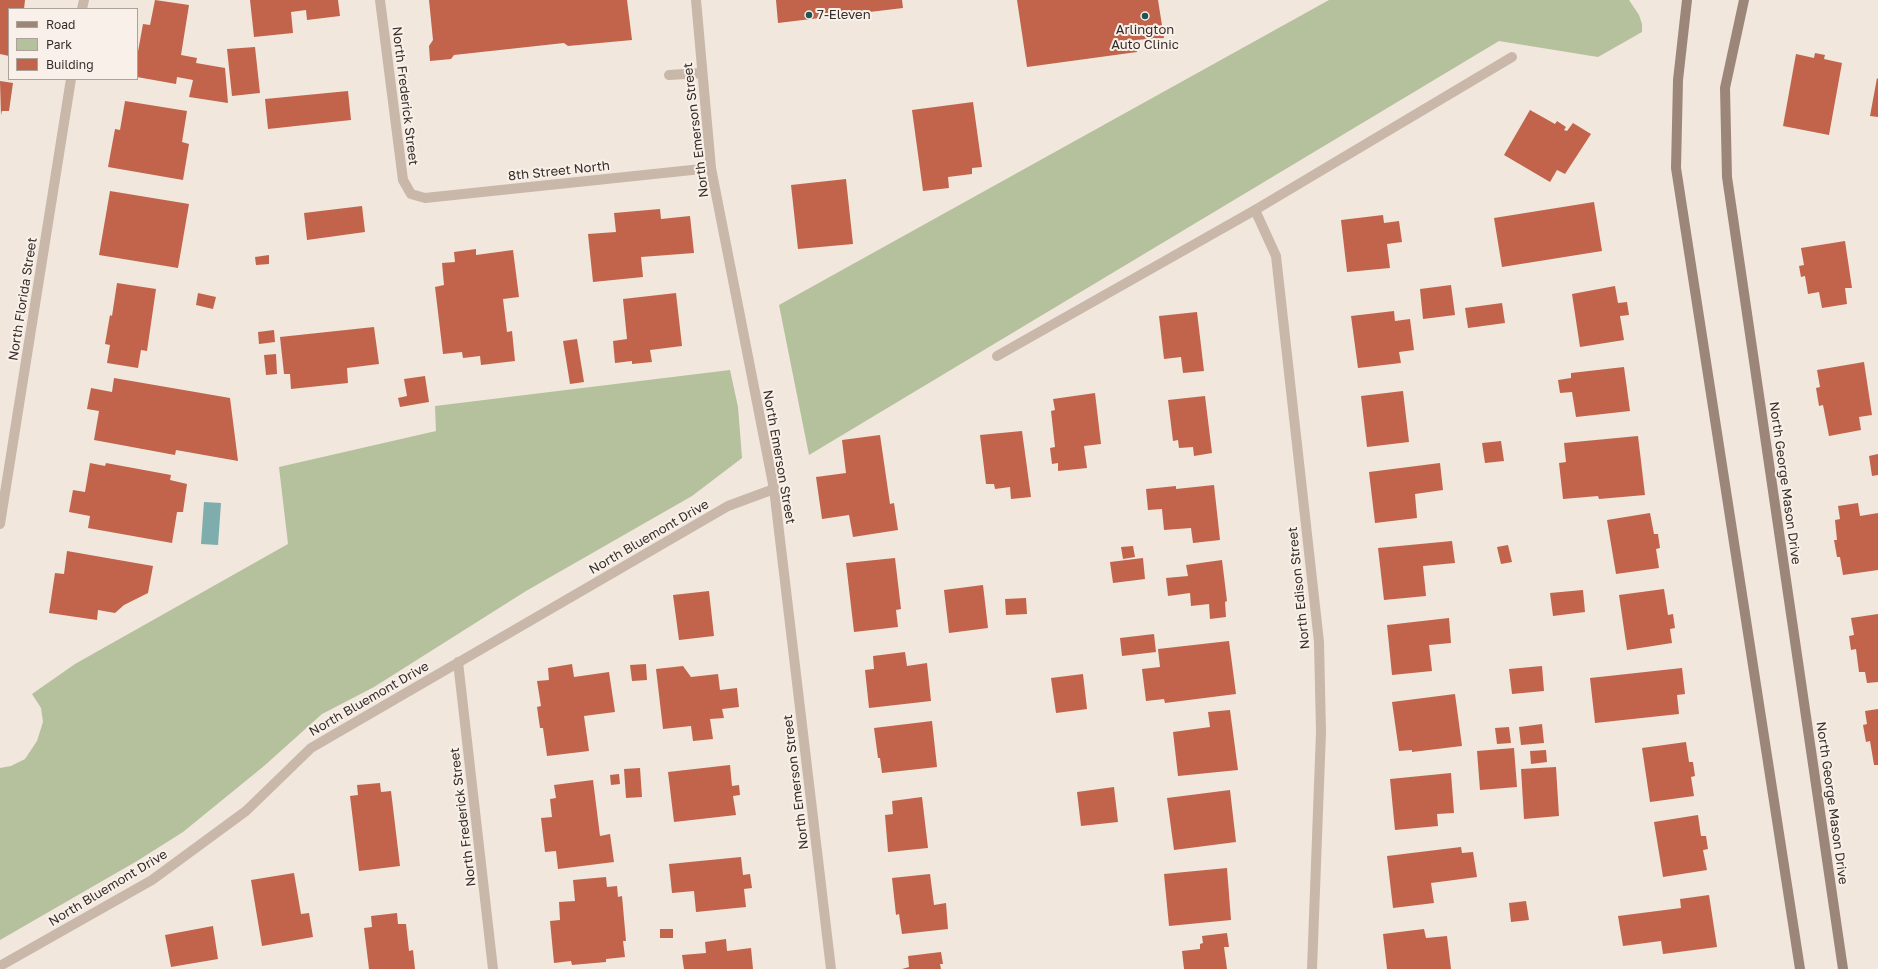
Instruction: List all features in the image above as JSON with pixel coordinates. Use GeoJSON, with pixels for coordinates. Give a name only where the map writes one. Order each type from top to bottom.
{"type":"FeatureCollection","features":[{"type":"Feature","properties":{"kind":"main road"},"geometry":{"type":"LineString","coordinates":[[1687,0],[1678,80],[1676,168],[1800,969]]}},
{"type":"Feature","properties":{"kind":"main road","name":"North George Mason Drive"},"geometry":{"type":"LineString","coordinates":[[1744,0],[1725,88],[1727,177],[1843,969]]}},
{"type":"Feature","properties":{"kind":"street","name":"North Frederick Street"},"geometry":{"type":"LineString","coordinates":[[380,0],[403,180],[411,194]]}},
{"type":"Feature","properties":{"kind":"street","name":"North Emerson Street"},"geometry":{"type":"LineString","coordinates":[[696,0],[711,168],[774,489],[831,969]]}},
{"type":"Feature","properties":{"kind":"street"},"geometry":{"type":"LineString","coordinates":[[997,356],[1254,210],[1512,57]]}},
{"type":"Feature","properties":{"kind":"street"},"geometry":{"type":"LineString","coordinates":[[669,75],[702,73]]}},
{"type":"Feature","properties":{"kind":"street","name":"North Florida Street"},"geometry":{"type":"LineString","coordinates":[[0,524],[71,80]]}},
{"type":"Feature","properties":{"kind":"street","name":"8th Street North"},"geometry":{"type":"LineString","coordinates":[[411,194],[425,198],[711,168]]}},
{"type":"Feature","properties":{"kind":"street","name":"North Edison Street"},"geometry":{"type":"LineString","coordinates":[[1254,210],[1276,256],[1319,642],[1321,732],[1312,969]]}},
{"type":"Feature","properties":{"kind":"street","name":"North Bluemont Drive"},"geometry":{"type":"LineString","coordinates":[[0,966],[152,880],[246,811],[311,748],[728,506],[774,489]]}},
{"type":"Feature","properties":{"kind":"street","name":"North Frederick Street"},"geometry":{"type":"LineString","coordinates":[[458,662],[494,969]]}},
{"type":"Feature","properties":{"kind":"green space"},"geometry":{"type":"Polygon","coordinates":[[[1329,0],[1629,0],[1639,15],[1642,24],[1642,32],[1598,57],[1499,41],[809,455],[779,305],[1329,0]]]}},
{"type":"Feature","properties":{"kind":"green space"},"geometry":{"type":"Polygon","coordinates":[[[730,370],[738,407],[742,458],[692,496],[526,591],[374,687],[322,714],[264,766],[183,832],[137,861],[0,940],[0,768],[11,766],[25,759],[37,741],[43,722],[41,708],[32,694],[75,664],[288,544],[279,467],[436,431],[435,406],[730,370]]]}},
{"type":"Feature","properties":{"kind":"water"},"geometry":{"type":"Polygon","coordinates":[[[204,502],[221,503],[218,545],[201,544],[204,502]]]}},
{"type":"Feature","properties":{"kind":"building"},"geometry":{"type":"Polygon","coordinates":[[[0,0],[25,0],[24,8],[8,8],[8,56],[0,54],[0,0]]]}},
{"type":"Feature","properties":{"kind":"building"},"geometry":{"type":"Polygon","coordinates":[[[155,0],[189,5],[181,55],[197,58],[196,63],[225,68],[228,103],[189,97],[193,80],[177,77],[176,84],[138,77],[138,52],[143,24],[150,25],[155,0]]]}},
{"type":"Feature","properties":{"kind":"building"},"geometry":{"type":"Polygon","coordinates":[[[250,0],[338,0],[340,16],[307,20],[306,10],[291,12],[293,33],[254,37],[250,0]]]}},
{"type":"Feature","properties":{"kind":"building"},"geometry":{"type":"Polygon","coordinates":[[[429,0],[627,0],[632,40],[568,46],[564,43],[454,55],[451,59],[430,61],[429,46],[433,40],[429,0]]]}},
{"type":"Feature","properties":{"kind":"building","name":"7-Eleven"},"geometry":{"type":"Polygon","coordinates":[[[776,0],[902,0],[903,8],[778,23],[776,0]]]}},
{"type":"Feature","properties":{"kind":"building"},"geometry":{"type":"Polygon","coordinates":[[[1017,0],[1158,0],[1164,38],[1135,40],[1137,52],[1027,67],[1017,0]]]}},
{"type":"Feature","properties":{"kind":"building"},"geometry":{"type":"Polygon","coordinates":[[[255,47],[260,93],[232,96],[227,49],[255,47]]]}},
{"type":"Feature","properties":{"kind":"building"},"geometry":{"type":"Polygon","coordinates":[[[1815,53],[1825,55],[1824,59],[1842,63],[1829,135],[1783,126],[1796,54],[1814,58],[1815,53]]]}},
{"type":"Feature","properties":{"kind":"building"},"geometry":{"type":"Polygon","coordinates":[[[1877,78],[1878,79],[1878,117],[1870,116],[1877,78]]]}},
{"type":"Feature","properties":{"kind":"building"},"geometry":{"type":"Polygon","coordinates":[[[0,81],[13,83],[9,111],[2,111],[1,115],[0,81]]]}},
{"type":"Feature","properties":{"kind":"building"},"geometry":{"type":"Polygon","coordinates":[[[348,91],[351,120],[268,129],[265,99],[348,91]]]}},
{"type":"Feature","properties":{"kind":"building"},"geometry":{"type":"Polygon","coordinates":[[[125,101],[187,111],[182,142],[189,144],[183,180],[108,167],[115,129],[120,130],[125,101]]]}},
{"type":"Feature","properties":{"kind":"building"},"geometry":{"type":"Polygon","coordinates":[[[973,102],[982,167],[972,168],[972,174],[948,177],[949,188],[923,191],[912,110],[973,102]]]}},
{"type":"Feature","properties":{"kind":"building"},"geometry":{"type":"Polygon","coordinates":[[[1530,110],[1555,124],[1557,121],[1566,127],[1564,130],[1567,131],[1573,123],[1591,134],[1565,174],[1557,170],[1550,182],[1504,155],[1530,110]]]}},
{"type":"Feature","properties":{"kind":"building"},"geometry":{"type":"Polygon","coordinates":[[[846,179],[853,244],[798,249],[791,185],[846,179]]]}},
{"type":"Feature","properties":{"kind":"building"},"geometry":{"type":"Polygon","coordinates":[[[110,191],[189,204],[178,268],[99,255],[110,191]]]}},
{"type":"Feature","properties":{"kind":"building"},"geometry":{"type":"Polygon","coordinates":[[[1594,202],[1602,251],[1502,267],[1494,218],[1594,202]]]}},
{"type":"Feature","properties":{"kind":"building"},"geometry":{"type":"Polygon","coordinates":[[[362,206],[365,232],[307,240],[304,213],[362,206]]]}},
{"type":"Feature","properties":{"kind":"building"},"geometry":{"type":"Polygon","coordinates":[[[660,209],[661,219],[690,216],[694,253],[641,257],[643,277],[593,282],[588,234],[616,232],[614,213],[660,209]]]}},
{"type":"Feature","properties":{"kind":"building"},"geometry":{"type":"Polygon","coordinates":[[[1383,215],[1384,223],[1399,221],[1402,242],[1387,244],[1390,268],[1347,272],[1341,220],[1383,215]]]}},
{"type":"Feature","properties":{"kind":"building"},"geometry":{"type":"Polygon","coordinates":[[[1845,241],[1852,288],[1845,288],[1847,304],[1822,308],[1819,292],[1808,294],[1805,276],[1801,277],[1799,266],[1804,265],[1801,248],[1845,241]]]}},
{"type":"Feature","properties":{"kind":"building"},"geometry":{"type":"Polygon","coordinates":[[[476,249],[476,255],[513,250],[519,297],[503,299],[507,332],[512,331],[515,361],[481,365],[480,356],[463,358],[462,352],[443,354],[435,287],[444,285],[442,263],[455,262],[454,252],[476,249]]]}},
{"type":"Feature","properties":{"kind":"building"},"geometry":{"type":"Polygon","coordinates":[[[269,255],[269,264],[256,265],[255,257],[269,255]]]}},
{"type":"Feature","properties":{"kind":"building"},"geometry":{"type":"Polygon","coordinates":[[[117,283],[156,289],[147,351],[141,350],[138,368],[107,363],[110,345],[105,344],[110,315],[112,316],[117,283]]]}},
{"type":"Feature","properties":{"kind":"building"},"geometry":{"type":"Polygon","coordinates":[[[1451,285],[1455,315],[1423,319],[1420,289],[1451,285]]]}},
{"type":"Feature","properties":{"kind":"building"},"geometry":{"type":"Polygon","coordinates":[[[1615,286],[1618,303],[1627,302],[1629,315],[1620,316],[1624,340],[1580,347],[1572,294],[1615,286]]]}},
{"type":"Feature","properties":{"kind":"building"},"geometry":{"type":"Polygon","coordinates":[[[198,293],[216,297],[213,309],[196,305],[198,293]]]}},
{"type":"Feature","properties":{"kind":"building"},"geometry":{"type":"Polygon","coordinates":[[[676,293],[682,346],[650,350],[652,362],[632,364],[632,361],[615,363],[613,341],[627,339],[623,299],[676,293]]]}},
{"type":"Feature","properties":{"kind":"building"},"geometry":{"type":"Polygon","coordinates":[[[1502,303],[1505,323],[1468,328],[1465,308],[1502,303]]]}},
{"type":"Feature","properties":{"kind":"building"},"geometry":{"type":"Polygon","coordinates":[[[1394,311],[1395,321],[1410,319],[1414,350],[1399,352],[1401,363],[1358,368],[1351,316],[1394,311]]]}},
{"type":"Feature","properties":{"kind":"building"},"geometry":{"type":"Polygon","coordinates":[[[1197,312],[1204,371],[1183,373],[1181,357],[1164,359],[1159,316],[1197,312]]]}},
{"type":"Feature","properties":{"kind":"building"},"geometry":{"type":"Polygon","coordinates":[[[374,327],[379,364],[347,368],[348,383],[291,389],[290,374],[284,374],[280,337],[374,327]]]}},
{"type":"Feature","properties":{"kind":"building"},"geometry":{"type":"Polygon","coordinates":[[[274,330],[275,342],[259,344],[258,332],[274,330]]]}},
{"type":"Feature","properties":{"kind":"building"},"geometry":{"type":"Polygon","coordinates":[[[577,339],[584,382],[570,384],[563,341],[577,339]]]}},
{"type":"Feature","properties":{"kind":"building"},"geometry":{"type":"Polygon","coordinates":[[[276,354],[277,374],[266,375],[264,355],[276,354]]]}},
{"type":"Feature","properties":{"kind":"building"},"geometry":{"type":"Polygon","coordinates":[[[1864,362],[1872,415],[1859,417],[1861,430],[1829,436],[1823,405],[1819,406],[1816,388],[1820,387],[1817,370],[1864,362]]]}},
{"type":"Feature","properties":{"kind":"building"},"geometry":{"type":"Polygon","coordinates":[[[1624,367],[1630,411],[1576,417],[1572,392],[1560,393],[1558,380],[1571,378],[1571,373],[1624,367]]]}},
{"type":"Feature","properties":{"kind":"building"},"geometry":{"type":"Polygon","coordinates":[[[425,376],[429,402],[400,407],[398,398],[407,396],[404,379],[425,376]]]}},
{"type":"Feature","properties":{"kind":"building"},"geometry":{"type":"Polygon","coordinates":[[[114,378],[230,398],[238,461],[176,450],[175,455],[94,440],[99,411],[87,409],[91,388],[112,392],[114,378]]]}},
{"type":"Feature","properties":{"kind":"building"},"geometry":{"type":"Polygon","coordinates":[[[1403,391],[1409,442],[1367,447],[1361,396],[1403,391]]]}},
{"type":"Feature","properties":{"kind":"building"},"geometry":{"type":"Polygon","coordinates":[[[1095,393],[1101,444],[1084,446],[1087,468],[1058,471],[1058,463],[1052,464],[1050,448],[1055,447],[1051,411],[1055,410],[1053,399],[1095,393]]]}},
{"type":"Feature","properties":{"kind":"building"},"geometry":{"type":"Polygon","coordinates":[[[1205,396],[1212,453],[1194,456],[1193,447],[1179,448],[1178,440],[1173,441],[1168,400],[1205,396]]]}},
{"type":"Feature","properties":{"kind":"building"},"geometry":{"type":"Polygon","coordinates":[[[1022,431],[1031,497],[1011,499],[1010,487],[995,489],[994,484],[986,484],[980,435],[1022,431]]]}},
{"type":"Feature","properties":{"kind":"building"},"geometry":{"type":"Polygon","coordinates":[[[880,435],[890,504],[894,503],[898,530],[853,537],[849,515],[822,519],[816,477],[846,473],[842,440],[880,435]]]}},
{"type":"Feature","properties":{"kind":"building"},"geometry":{"type":"Polygon","coordinates":[[[1638,436],[1645,495],[1599,499],[1598,496],[1563,499],[1559,463],[1566,462],[1564,443],[1638,436]]]}},
{"type":"Feature","properties":{"kind":"building"},"geometry":{"type":"Polygon","coordinates":[[[1501,441],[1504,461],[1485,463],[1482,443],[1501,441]]]}},
{"type":"Feature","properties":{"kind":"building"},"geometry":{"type":"Polygon","coordinates":[[[1878,454],[1878,475],[1872,476],[1869,456],[1878,454]]]}},
{"type":"Feature","properties":{"kind":"building"},"geometry":{"type":"Polygon","coordinates":[[[90,463],[105,466],[106,463],[171,475],[170,480],[187,484],[183,512],[177,512],[172,543],[88,528],[90,516],[69,512],[73,490],[85,492],[90,463]]]}},
{"type":"Feature","properties":{"kind":"building"},"geometry":{"type":"Polygon","coordinates":[[[1440,463],[1443,490],[1415,494],[1417,518],[1375,523],[1369,472],[1440,463]]]}},
{"type":"Feature","properties":{"kind":"building"},"geometry":{"type":"Polygon","coordinates":[[[1214,485],[1220,540],[1193,543],[1191,528],[1164,530],[1162,509],[1148,510],[1146,489],[1176,486],[1176,489],[1214,485]]]}},
{"type":"Feature","properties":{"kind":"building"},"geometry":{"type":"Polygon","coordinates":[[[1858,503],[1860,516],[1878,513],[1878,570],[1843,575],[1840,557],[1837,557],[1834,540],[1837,540],[1835,520],[1840,519],[1838,506],[1858,503]]]}},
{"type":"Feature","properties":{"kind":"building"},"geometry":{"type":"Polygon","coordinates":[[[1650,513],[1654,534],[1658,534],[1660,548],[1656,549],[1659,568],[1616,574],[1607,520],[1650,513]]]}},
{"type":"Feature","properties":{"kind":"building"},"geometry":{"type":"Polygon","coordinates":[[[1452,541],[1455,563],[1423,566],[1426,596],[1384,600],[1378,548],[1452,541]]]}},
{"type":"Feature","properties":{"kind":"building"},"geometry":{"type":"Polygon","coordinates":[[[1508,545],[1512,562],[1501,564],[1497,547],[1508,545]]]}},
{"type":"Feature","properties":{"kind":"building"},"geometry":{"type":"Polygon","coordinates":[[[1133,546],[1135,557],[1123,559],[1121,547],[1133,546]]]}},
{"type":"Feature","properties":{"kind":"building"},"geometry":{"type":"Polygon","coordinates":[[[67,551],[153,566],[148,593],[124,605],[115,613],[98,610],[97,620],[49,613],[55,573],[64,574],[67,551]]]}},
{"type":"Feature","properties":{"kind":"building"},"geometry":{"type":"Polygon","coordinates":[[[895,558],[901,609],[896,610],[898,627],[854,632],[846,563],[895,558]]]}},
{"type":"Feature","properties":{"kind":"building"},"geometry":{"type":"Polygon","coordinates":[[[1143,558],[1145,579],[1113,583],[1110,562],[1143,558]]]}},
{"type":"Feature","properties":{"kind":"building"},"geometry":{"type":"Polygon","coordinates":[[[1222,560],[1227,601],[1225,602],[1226,617],[1210,619],[1209,604],[1191,606],[1190,593],[1168,596],[1166,578],[1188,576],[1186,565],[1222,560]]]}},
{"type":"Feature","properties":{"kind":"building"},"geometry":{"type":"Polygon","coordinates":[[[983,585],[988,628],[949,633],[944,590],[983,585]]]}},
{"type":"Feature","properties":{"kind":"building"},"geometry":{"type":"Polygon","coordinates":[[[1664,589],[1668,615],[1673,614],[1675,628],[1670,629],[1672,643],[1627,650],[1619,595],[1664,589]]]}},
{"type":"Feature","properties":{"kind":"building"},"geometry":{"type":"Polygon","coordinates":[[[1583,590],[1585,612],[1553,616],[1550,593],[1583,590]]]}},
{"type":"Feature","properties":{"kind":"building"},"geometry":{"type":"Polygon","coordinates":[[[709,591],[714,636],[679,640],[673,595],[709,591]]]}},
{"type":"Feature","properties":{"kind":"building"},"geometry":{"type":"Polygon","coordinates":[[[1026,598],[1027,614],[1006,615],[1005,599],[1026,598]]]}},
{"type":"Feature","properties":{"kind":"building"},"geometry":{"type":"Polygon","coordinates":[[[1878,614],[1878,682],[1867,683],[1865,672],[1859,672],[1856,649],[1851,650],[1849,636],[1854,635],[1851,618],[1878,614]]]}},
{"type":"Feature","properties":{"kind":"building"},"geometry":{"type":"Polygon","coordinates":[[[1449,618],[1451,643],[1429,645],[1432,671],[1392,675],[1387,625],[1449,618]]]}},
{"type":"Feature","properties":{"kind":"building"},"geometry":{"type":"Polygon","coordinates":[[[1154,634],[1156,652],[1122,656],[1120,638],[1154,634]]]}},
{"type":"Feature","properties":{"kind":"building"},"geometry":{"type":"Polygon","coordinates":[[[1229,641],[1236,694],[1165,703],[1164,699],[1146,701],[1142,669],[1160,667],[1158,649],[1229,641]]]}},
{"type":"Feature","properties":{"kind":"building"},"geometry":{"type":"Polygon","coordinates":[[[905,652],[907,666],[927,663],[931,701],[869,708],[865,670],[874,669],[873,656],[905,652]]]}},
{"type":"Feature","properties":{"kind":"building"},"geometry":{"type":"Polygon","coordinates":[[[572,664],[574,677],[609,672],[615,712],[584,716],[589,751],[547,756],[543,728],[540,728],[537,707],[541,706],[537,681],[549,680],[548,668],[572,664]]]}},
{"type":"Feature","properties":{"kind":"building"},"geometry":{"type":"Polygon","coordinates":[[[646,664],[647,680],[632,681],[630,665],[646,664]]]}},
{"type":"Feature","properties":{"kind":"building"},"geometry":{"type":"Polygon","coordinates":[[[683,666],[691,677],[718,674],[720,690],[737,688],[739,707],[722,709],[724,718],[710,719],[713,739],[693,741],[691,726],[663,729],[656,669],[683,666]]]}},
{"type":"Feature","properties":{"kind":"building"},"geometry":{"type":"Polygon","coordinates":[[[1542,666],[1544,691],[1512,694],[1509,669],[1542,666]]]}},
{"type":"Feature","properties":{"kind":"building"},"geometry":{"type":"Polygon","coordinates":[[[1682,668],[1685,694],[1677,695],[1679,714],[1595,723],[1590,678],[1682,668]]]}},
{"type":"Feature","properties":{"kind":"building"},"geometry":{"type":"Polygon","coordinates":[[[1083,674],[1087,709],[1056,713],[1051,678],[1083,674]]]}},
{"type":"Feature","properties":{"kind":"building"},"geometry":{"type":"Polygon","coordinates":[[[1455,694],[1462,746],[1412,752],[1412,750],[1399,751],[1392,702],[1455,694]]]}},
{"type":"Feature","properties":{"kind":"building"},"geometry":{"type":"Polygon","coordinates":[[[1878,709],[1878,765],[1874,765],[1870,741],[1866,742],[1863,725],[1867,724],[1865,711],[1878,709]]]}},
{"type":"Feature","properties":{"kind":"building"},"geometry":{"type":"Polygon","coordinates":[[[1230,710],[1238,770],[1178,776],[1173,732],[1210,727],[1208,712],[1230,710]]]}},
{"type":"Feature","properties":{"kind":"building"},"geometry":{"type":"Polygon","coordinates":[[[932,721],[937,767],[882,773],[880,758],[878,758],[874,728],[932,721]]]}},
{"type":"Feature","properties":{"kind":"building"},"geometry":{"type":"Polygon","coordinates":[[[1542,724],[1544,743],[1521,745],[1519,727],[1542,724]]]}},
{"type":"Feature","properties":{"kind":"building"},"geometry":{"type":"Polygon","coordinates":[[[1509,727],[1511,743],[1497,744],[1495,728],[1509,727]]]}},
{"type":"Feature","properties":{"kind":"building"},"geometry":{"type":"Polygon","coordinates":[[[1686,742],[1689,762],[1693,762],[1695,776],[1691,777],[1694,796],[1650,802],[1642,748],[1686,742]]]}},
{"type":"Feature","properties":{"kind":"building"},"geometry":{"type":"Polygon","coordinates":[[[1514,748],[1517,787],[1480,790],[1477,751],[1514,748]]]}},
{"type":"Feature","properties":{"kind":"building"},"geometry":{"type":"Polygon","coordinates":[[[1546,750],[1547,762],[1531,764],[1530,751],[1546,750]]]}},
{"type":"Feature","properties":{"kind":"building"},"geometry":{"type":"Polygon","coordinates":[[[730,765],[732,786],[739,785],[740,795],[733,796],[736,815],[674,822],[668,772],[730,765]]]}},
{"type":"Feature","properties":{"kind":"building"},"geometry":{"type":"Polygon","coordinates":[[[1556,767],[1559,816],[1524,819],[1521,769],[1556,767]]]}},
{"type":"Feature","properties":{"kind":"building"},"geometry":{"type":"Polygon","coordinates":[[[640,768],[642,797],[626,798],[624,769],[640,768]]]}},
{"type":"Feature","properties":{"kind":"building"},"geometry":{"type":"Polygon","coordinates":[[[1451,773],[1454,813],[1437,814],[1438,826],[1395,830],[1390,779],[1451,773]]]}},
{"type":"Feature","properties":{"kind":"building"},"geometry":{"type":"Polygon","coordinates":[[[619,774],[620,784],[611,785],[610,775],[619,774]]]}},
{"type":"Feature","properties":{"kind":"building"},"geometry":{"type":"Polygon","coordinates":[[[593,780],[600,836],[610,834],[614,862],[558,869],[556,851],[545,852],[541,818],[552,817],[550,799],[556,798],[554,785],[593,780]]]}},
{"type":"Feature","properties":{"kind":"building"},"geometry":{"type":"Polygon","coordinates":[[[380,783],[381,792],[391,791],[400,866],[359,871],[350,796],[358,795],[357,785],[380,783]]]}},
{"type":"Feature","properties":{"kind":"building"},"geometry":{"type":"Polygon","coordinates":[[[1114,787],[1118,822],[1081,826],[1077,792],[1114,787]]]}},
{"type":"Feature","properties":{"kind":"building"},"geometry":{"type":"Polygon","coordinates":[[[1230,790],[1236,842],[1174,850],[1167,798],[1230,790]]]}},
{"type":"Feature","properties":{"kind":"building"},"geometry":{"type":"Polygon","coordinates":[[[922,797],[928,848],[888,852],[885,815],[893,814],[892,801],[922,797]]]}},
{"type":"Feature","properties":{"kind":"building"},"geometry":{"type":"Polygon","coordinates":[[[1698,815],[1701,836],[1706,836],[1708,849],[1703,850],[1707,870],[1663,877],[1654,822],[1698,815]]]}},
{"type":"Feature","properties":{"kind":"building"},"geometry":{"type":"Polygon","coordinates":[[[1461,847],[1462,853],[1473,852],[1477,877],[1431,883],[1434,903],[1393,908],[1387,856],[1461,847]]]}},
{"type":"Feature","properties":{"kind":"building"},"geometry":{"type":"Polygon","coordinates":[[[741,857],[743,875],[750,874],[752,888],[744,889],[746,907],[696,912],[694,891],[672,893],[669,864],[741,857]]]}},
{"type":"Feature","properties":{"kind":"building"},"geometry":{"type":"Polygon","coordinates":[[[1227,868],[1231,920],[1169,926],[1164,874],[1227,868]]]}},
{"type":"Feature","properties":{"kind":"building"},"geometry":{"type":"Polygon","coordinates":[[[294,873],[301,914],[309,913],[313,937],[262,946],[251,880],[294,873]]]}},
{"type":"Feature","properties":{"kind":"building"},"geometry":{"type":"Polygon","coordinates":[[[930,874],[934,905],[946,903],[948,929],[902,934],[899,914],[896,915],[892,878],[930,874]]]}},
{"type":"Feature","properties":{"kind":"building"},"geometry":{"type":"Polygon","coordinates":[[[606,877],[607,887],[617,886],[618,897],[622,896],[626,941],[623,941],[625,957],[606,959],[606,962],[572,965],[571,961],[554,963],[550,921],[560,920],[559,902],[575,901],[573,880],[606,877]]]}},
{"type":"Feature","properties":{"kind":"building"},"geometry":{"type":"Polygon","coordinates":[[[1709,895],[1717,947],[1663,954],[1661,941],[1623,946],[1618,916],[1681,908],[1680,899],[1709,895]]]}},
{"type":"Feature","properties":{"kind":"building"},"geometry":{"type":"Polygon","coordinates":[[[1526,901],[1529,920],[1511,922],[1509,903],[1526,901]]]}},
{"type":"Feature","properties":{"kind":"building"},"geometry":{"type":"Polygon","coordinates":[[[397,913],[398,924],[406,924],[409,951],[413,950],[415,969],[369,969],[364,928],[372,927],[371,916],[397,913]]]}},
{"type":"Feature","properties":{"kind":"building"},"geometry":{"type":"Polygon","coordinates":[[[213,926],[218,959],[171,967],[165,935],[213,926]]]}},
{"type":"Feature","properties":{"kind":"building"},"geometry":{"type":"Polygon","coordinates":[[[660,929],[673,929],[673,938],[660,938],[660,929]]]}},
{"type":"Feature","properties":{"kind":"building"},"geometry":{"type":"Polygon","coordinates":[[[1424,929],[1426,938],[1447,936],[1451,969],[1387,969],[1383,934],[1424,929]]]}},
{"type":"Feature","properties":{"kind":"building"},"geometry":{"type":"Polygon","coordinates":[[[1227,933],[1229,947],[1224,947],[1227,969],[1184,969],[1182,951],[1200,949],[1200,944],[1203,943],[1202,936],[1227,933]]]}},
{"type":"Feature","properties":{"kind":"building"},"geometry":{"type":"Polygon","coordinates":[[[726,939],[727,951],[751,948],[753,969],[684,969],[682,955],[706,953],[705,942],[726,939]]]}},
{"type":"Feature","properties":{"kind":"building"},"geometry":{"type":"Polygon","coordinates":[[[941,952],[943,964],[940,964],[941,969],[902,969],[909,967],[908,956],[941,952]]]}},
{"type":"Feature","properties":{"kind":"place","name":"7-Eleven"},"geometry":{"type":"Point","coordinates":[809,15]}},
{"type":"Feature","properties":{"kind":"place","name":"Arlington Auto Clinic"},"geometry":{"type":"Point","coordinates":[1145,16]}}]}
